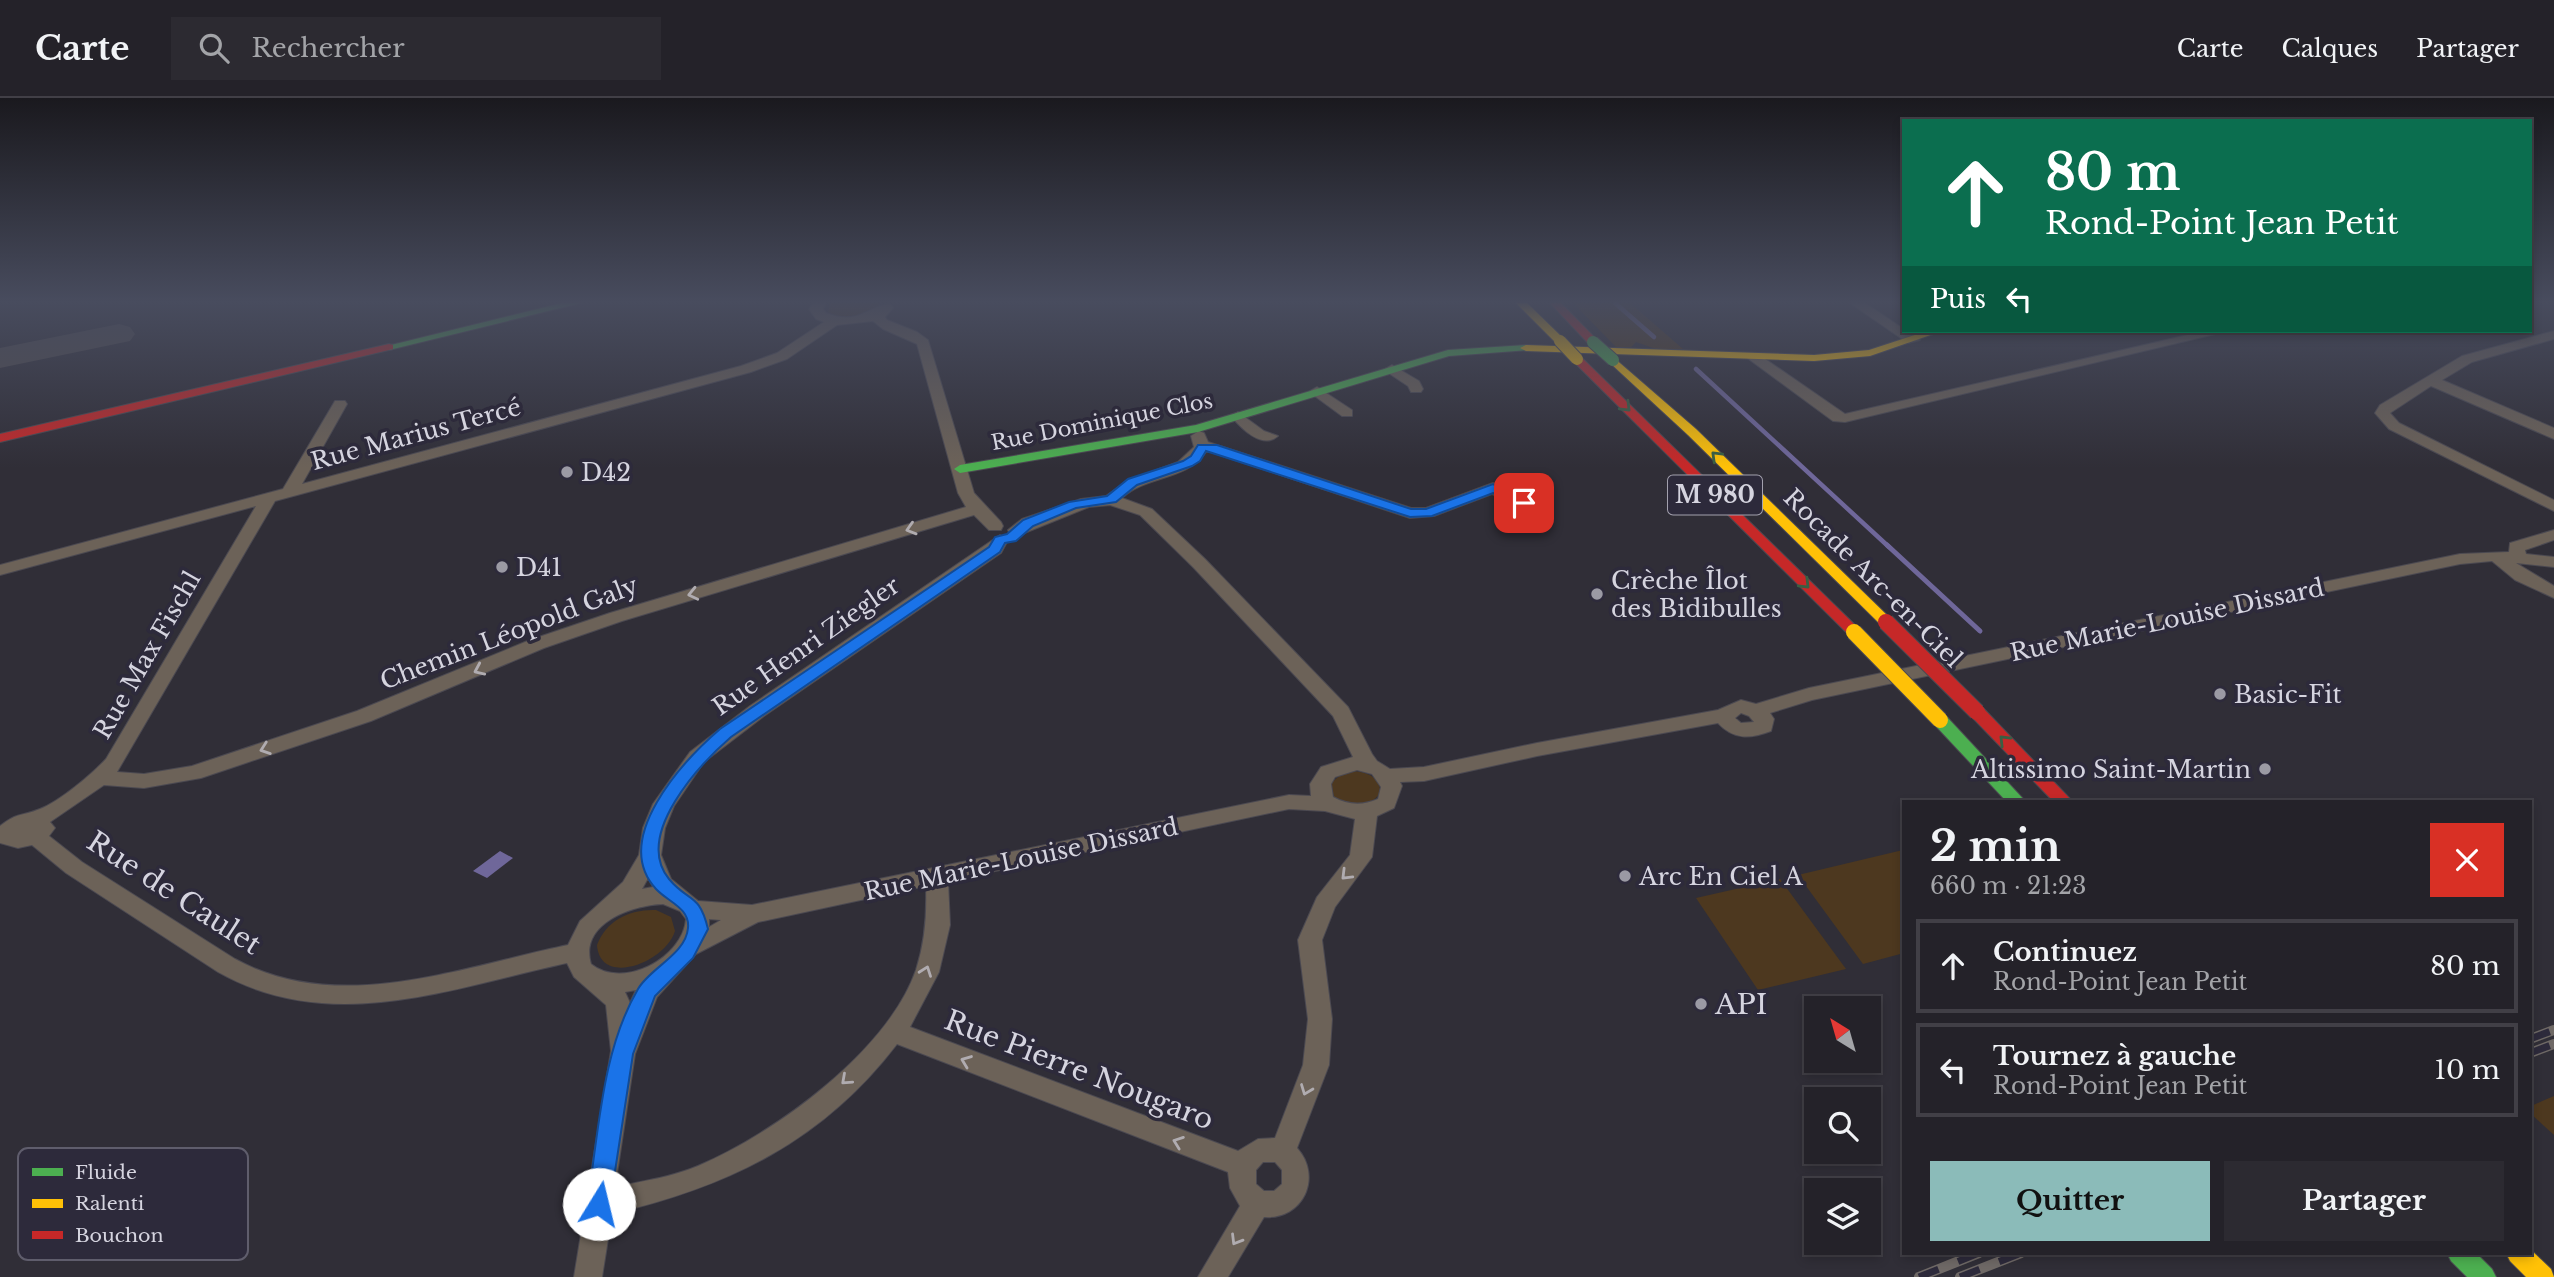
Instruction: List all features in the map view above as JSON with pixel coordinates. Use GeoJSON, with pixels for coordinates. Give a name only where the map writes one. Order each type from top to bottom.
{"type":"FeatureCollection","features":[{"type":"Feature","properties":{"kind":"main road"},"geometry":{"type":"LineString","coordinates":[[0,428],[301,358]]}},
{"type":"Feature","properties":{"kind":"main road"},"geometry":{"type":"LineString","coordinates":[[0,438],[341,358]]}},
{"type":"Feature","properties":{"kind":"main road","name":"Rue Dominique Clos"},"geometry":{"type":"LineString","coordinates":[[960,469],[1198,428],[1430,358]]}},
{"type":"Feature","properties":{"kind":"main road","name":"M 980"},"geometry":{"type":"LineString","coordinates":[[1576,358],[1854,632],[2016,800]]}},
{"type":"Feature","properties":{"kind":"main road","name":"Rocade Arc-en-Ciel"},"geometry":{"type":"LineString","coordinates":[[1611,358],[1692,432],[1886,621],[2063,800]]}},
{"type":"Feature","properties":{"kind":"main road"},"geometry":{"type":"LineString","coordinates":[[2461,1255],[2484,1277]]}},
{"type":"Feature","properties":{"kind":"main road"},"geometry":{"type":"LineString","coordinates":[[2520,1255],[2543,1277]]}},
{"type":"Feature","properties":{"kind":"street","name":"Rue Marius Tercé"},"geometry":{"type":"LineString","coordinates":[[0,570],[756,366],[777,358]]}},
{"type":"Feature","properties":{"kind":"street","name":"Rue Dominique Clos"},"geometry":{"type":"LineString","coordinates":[[927,358],[942,416],[960,469]]}},
{"type":"Feature","properties":{"kind":"street"},"geometry":{"type":"LineString","coordinates":[[1754,358],[1838,418],[2104,358]]}},
{"type":"Feature","properties":{"kind":"street"},"geometry":{"type":"LineString","coordinates":[[2471,358],[2385,408],[2382,413],[2385,419],[2554,506]]}},
{"type":"Feature","properties":{"kind":"street"},"geometry":{"type":"LineString","coordinates":[[1392,369],[1414,384],[1416,389]]}},
{"type":"Feature","properties":{"kind":"street"},"geometry":{"type":"LineString","coordinates":[[2429,380],[2554,434]]}},
{"type":"Feature","properties":{"kind":"street"},"geometry":{"type":"LineString","coordinates":[[1317,391],[1347,413]]}},
{"type":"Feature","properties":{"kind":"street"},"geometry":{"type":"LineString","coordinates":[[290,491],[340,404]]}},
{"type":"Feature","properties":{"kind":"street"},"geometry":{"type":"LineString","coordinates":[[1238,416],[1260,435],[1269,436]]}},
{"type":"Feature","properties":{"kind":"street"},"geometry":{"type":"LineString","coordinates":[[1111,500],[1133,482],[1196,458],[1202,447],[1198,428]]}},
{"type":"Feature","properties":{"kind":"street"},"geometry":{"type":"LineString","coordinates":[[1202,447],[1212,447],[1410,513],[1427,513],[1493,488],[1524,503]]}},
{"type":"Feature","properties":{"kind":"street"},"geometry":{"type":"LineString","coordinates":[[960,469],[967,493],[976,509],[1010,529],[1073,505],[1111,500],[1146,512],[1199,563],[1341,712],[1351,727],[1350,756]]}},
{"type":"Feature","properties":{"kind":"street","name":"Rue Max Fischl"},"geometry":{"type":"LineString","coordinates":[[40,825],[100,778],[113,764],[269,497]]}},
{"type":"Feature","properties":{"kind":"street","name":"Chemin Léopold Galy"},"geometry":{"type":"LineString","coordinates":[[100,778],[144,781],[194,773],[364,716],[537,644],[629,612],[976,509]]}},
{"type":"Feature","properties":{"kind":"street","name":"Rue Henri Ziegler"},"geometry":{"type":"LineString","coordinates":[[603,913],[631,888],[650,855],[654,828],[664,804],[697,757],[757,711],[995,550],[1010,529]]}},
{"type":"Feature","properties":{"kind":"street"},"geometry":{"type":"LineString","coordinates":[[2519,558],[2516,547],[2554,535]]}},
{"type":"Feature","properties":{"kind":"street"},"geometry":{"type":"LineString","coordinates":[[2496,556],[2521,576],[2554,593]]}},
{"type":"Feature","properties":{"kind":"street","name":"Rue Marie-Louise Dissard"},"geometry":{"type":"LineString","coordinates":[[1761,719],[1783,702],[1822,691],[2460,559],[2496,556],[2554,562]]}},
{"type":"Feature","properties":{"kind":"street","name":"Rue Marie-Louise Dissard"},"geometry":{"type":"LineString","coordinates":[[1733,724],[1736,707],[1761,719]]}},
{"type":"Feature","properties":{"kind":"street","name":"Rue Marie-Louise Dissard"},"geometry":{"type":"LineString","coordinates":[[1390,781],[1412,782],[1424,774],[1653,726],[1702,722],[1733,724],[1764,745],[1761,719]]}},
{"type":"Feature","properties":{"kind":"street"},"geometry":{"type":"LineString","coordinates":[[1350,756],[1369,765],[1390,781],[1387,803],[1367,813],[1347,812],[1329,804],[1322,796],[1321,784],[1328,772],[1350,756]]}},
{"type":"Feature","properties":{"kind":"street","name":"Rue Marie-Louise Dissard"},"geometry":{"type":"LineString","coordinates":[[1289,802],[1321,784]]}},
{"type":"Feature","properties":{"kind":"street","name":"Rue Marie-Louise Dissard"},"geometry":{"type":"LineString","coordinates":[[682,955],[753,914],[1289,802],[1329,804]]}},
{"type":"Feature","properties":{"kind":"street"},"geometry":{"type":"LineString","coordinates":[[1282,1153],[1315,1065],[1320,1019],[1310,940],[1325,903],[1337,884],[1361,857],[1367,813]]}},
{"type":"Feature","properties":{"kind":"street"},"geometry":{"type":"LineString","coordinates":[[4,832],[11,840],[40,825]]}},
{"type":"Feature","properties":{"kind":"street","name":"Rue de Caulet"},"geometry":{"type":"LineString","coordinates":[[40,825],[92,877],[252,979],[311,995],[367,994],[414,988],[577,952]]}},
{"type":"Feature","properties":{"kind":"street"},"geometry":{"type":"LineString","coordinates":[[622,1054],[647,992],[682,955],[698,929],[687,904],[662,884],[650,855]]}},
{"type":"Feature","properties":{"kind":"street"},"geometry":{"type":"LineString","coordinates":[[599,1204],[705,1176],[769,1142],[811,1112],[871,1058],[895,1032],[923,981],[939,936],[941,908],[937,877]]}},
{"type":"Feature","properties":{"kind":"street"},"geometry":{"type":"LineString","coordinates":[[588,1277],[622,1054],[618,1001],[585,973],[577,952],[587,928],[603,913],[642,896],[665,895],[687,904]]}},
{"type":"Feature","properties":{"kind":"street","name":"Rue Marie-Louise Dissard"},"geometry":{"type":"LineString","coordinates":[[687,904],[753,914]]}},
{"type":"Feature","properties":{"kind":"street"},"geometry":{"type":"LineString","coordinates":[[596,980],[611,983],[636,981],[682,955]]}},
{"type":"Feature","properties":{"kind":"street","name":"Rue Pierre Nougaro"},"geometry":{"type":"LineString","coordinates":[[895,1032],[1242,1166]]}},
{"type":"Feature","properties":{"kind":"street"},"geometry":{"type":"LineString","coordinates":[[1258,1152],[1282,1153],[1297,1169],[1296,1187],[1282,1201],[1258,1202],[1242,1188],[1242,1166],[1258,1152]]}},
{"type":"Feature","properties":{"kind":"street"},"geometry":{"type":"LineString","coordinates":[[1212,1277],[1258,1202]]}},
{"type":"Feature","properties":{"kind":"shaded area"},"geometry":{"type":"Polygon","coordinates":[[[1352,771],[1368,774],[1376,779],[1380,793],[1370,802],[1352,805],[1334,797],[1331,783],[1343,773],[1352,771]]]}},
{"type":"Feature","properties":{"kind":"shaded area"},"geometry":{"type":"Polygon","coordinates":[[[1902,850],[1902,954],[1863,964],[1798,875],[1902,850]]]}},
{"type":"Feature","properties":{"kind":"shaded area"},"geometry":{"type":"Polygon","coordinates":[[[500,851],[513,858],[487,878],[473,871],[500,851]]]}},
{"type":"Feature","properties":{"kind":"shaded area"},"geometry":{"type":"Polygon","coordinates":[[[1780,879],[1846,969],[1758,990],[1696,898],[1780,879]]]}},
{"type":"Feature","properties":{"kind":"shaded area"},"geometry":{"type":"Polygon","coordinates":[[[656,910],[671,917],[675,931],[659,952],[634,966],[621,968],[609,965],[601,958],[597,945],[606,929],[629,914],[656,910]]]}},
{"type":"Feature","properties":{"kind":"shaded area"},"geometry":{"type":"Polygon","coordinates":[[[2554,1096],[2554,1135],[2532,1115],[2532,1106],[2554,1096]]]}},
{"type":"Feature","properties":{"kind":"waterway"},"geometry":{"type":"LineString","coordinates":[[1696,369],[1889,547]]}},
{"type":"Feature","properties":{"kind":"waterway"},"geometry":{"type":"LineString","coordinates":[[1887,545],[1980,631]]}},
{"type":"Feature","properties":{"kind":"railway"},"geometry":{"type":"LineString","coordinates":[[2532,1038],[2554,1030]]}},
{"type":"Feature","properties":{"kind":"railway"},"geometry":{"type":"LineString","coordinates":[[2532,1052],[2554,1044]]}},
{"type":"Feature","properties":{"kind":"railway"},"geometry":{"type":"LineString","coordinates":[[1919,1277],[1974,1255]]}},
{"type":"Feature","properties":{"kind":"railway"},"geometry":{"type":"LineString","coordinates":[[1960,1277],[2016,1255]]}},
{"type":"Feature","properties":{"kind":"traffic: fast"},"geometry":{"type":"LineString","coordinates":[[960,469],[1198,428],[1431,358]]}},
{"type":"Feature","properties":{"kind":"traffic: fast"},"geometry":{"type":"LineString","coordinates":[[1940,720],[2016,800]]}},
{"type":"Feature","properties":{"kind":"traffic: fast"},"geometry":{"type":"LineString","coordinates":[[2461,1255],[2484,1277]]}},
{"type":"Feature","properties":{"kind":"traffic: slow"},"geometry":{"type":"LineString","coordinates":[[1613,360],[1692,432],[1886,622]]}},
{"type":"Feature","properties":{"kind":"traffic: slow"},"geometry":{"type":"LineString","coordinates":[[1854,632],[1940,720]]}},
{"type":"Feature","properties":{"kind":"traffic: slow"},"geometry":{"type":"LineString","coordinates":[[2520,1255],[2543,1277]]}},
{"type":"Feature","properties":{"kind":"traffic: jam"},"geometry":{"type":"LineString","coordinates":[[0,438],[342,358]]}},
{"type":"Feature","properties":{"kind":"traffic: jam"},"geometry":{"type":"LineString","coordinates":[[1577,359],[1854,632]]}},
{"type":"Feature","properties":{"kind":"traffic: jam"},"geometry":{"type":"LineString","coordinates":[[1886,622],[1977,712]]}},
{"type":"Feature","properties":{"kind":"traffic: jam"},"geometry":{"type":"LineString","coordinates":[[1977,712],[2063,800]]}},
{"type":"Feature","properties":{"kind":"place","name":"D42"},"geometry":{"type":"Point","coordinates":[567,472]}},
{"type":"Feature","properties":{"kind":"place","name":"D41"},"geometry":{"type":"Point","coordinates":[502,567]}},
{"type":"Feature","properties":{"kind":"place","name":"Crèche Îlot des Bidibulles"},"geometry":{"type":"Point","coordinates":[1597,594]}},
{"type":"Feature","properties":{"kind":"place","name":"Basic-Fit"},"geometry":{"type":"Point","coordinates":[2220,694]}},
{"type":"Feature","properties":{"kind":"place","name":"Altissimo Saint-Martin"},"geometry":{"type":"Point","coordinates":[2265,769]}},
{"type":"Feature","properties":{"kind":"place","name":"Arc En Ciel A"},"geometry":{"type":"Point","coordinates":[1625,876]}},
{"type":"Feature","properties":{"kind":"place","name":"API"},"geometry":{"type":"Point","coordinates":[1701,1004]}},
{"type":"Feature","properties":{"kind":"route"},"geometry":{"type":"LineString","coordinates":[[599,1204],[622,1054],[647,992],[686,952],[698,929],[694,909],[662,884],[654,866],[650,855],[654,828],[677,783],[697,757],[725,733],[853,643],[995,550],[1000,540],[1011,538],[1016,530],[1073,505],[1111,500],[1133,482],[1188,463],[1196,458],[1202,447],[1212,447],[1410,513],[1427,513],[1493,488],[1502,490],[1524,503]]}}]}
